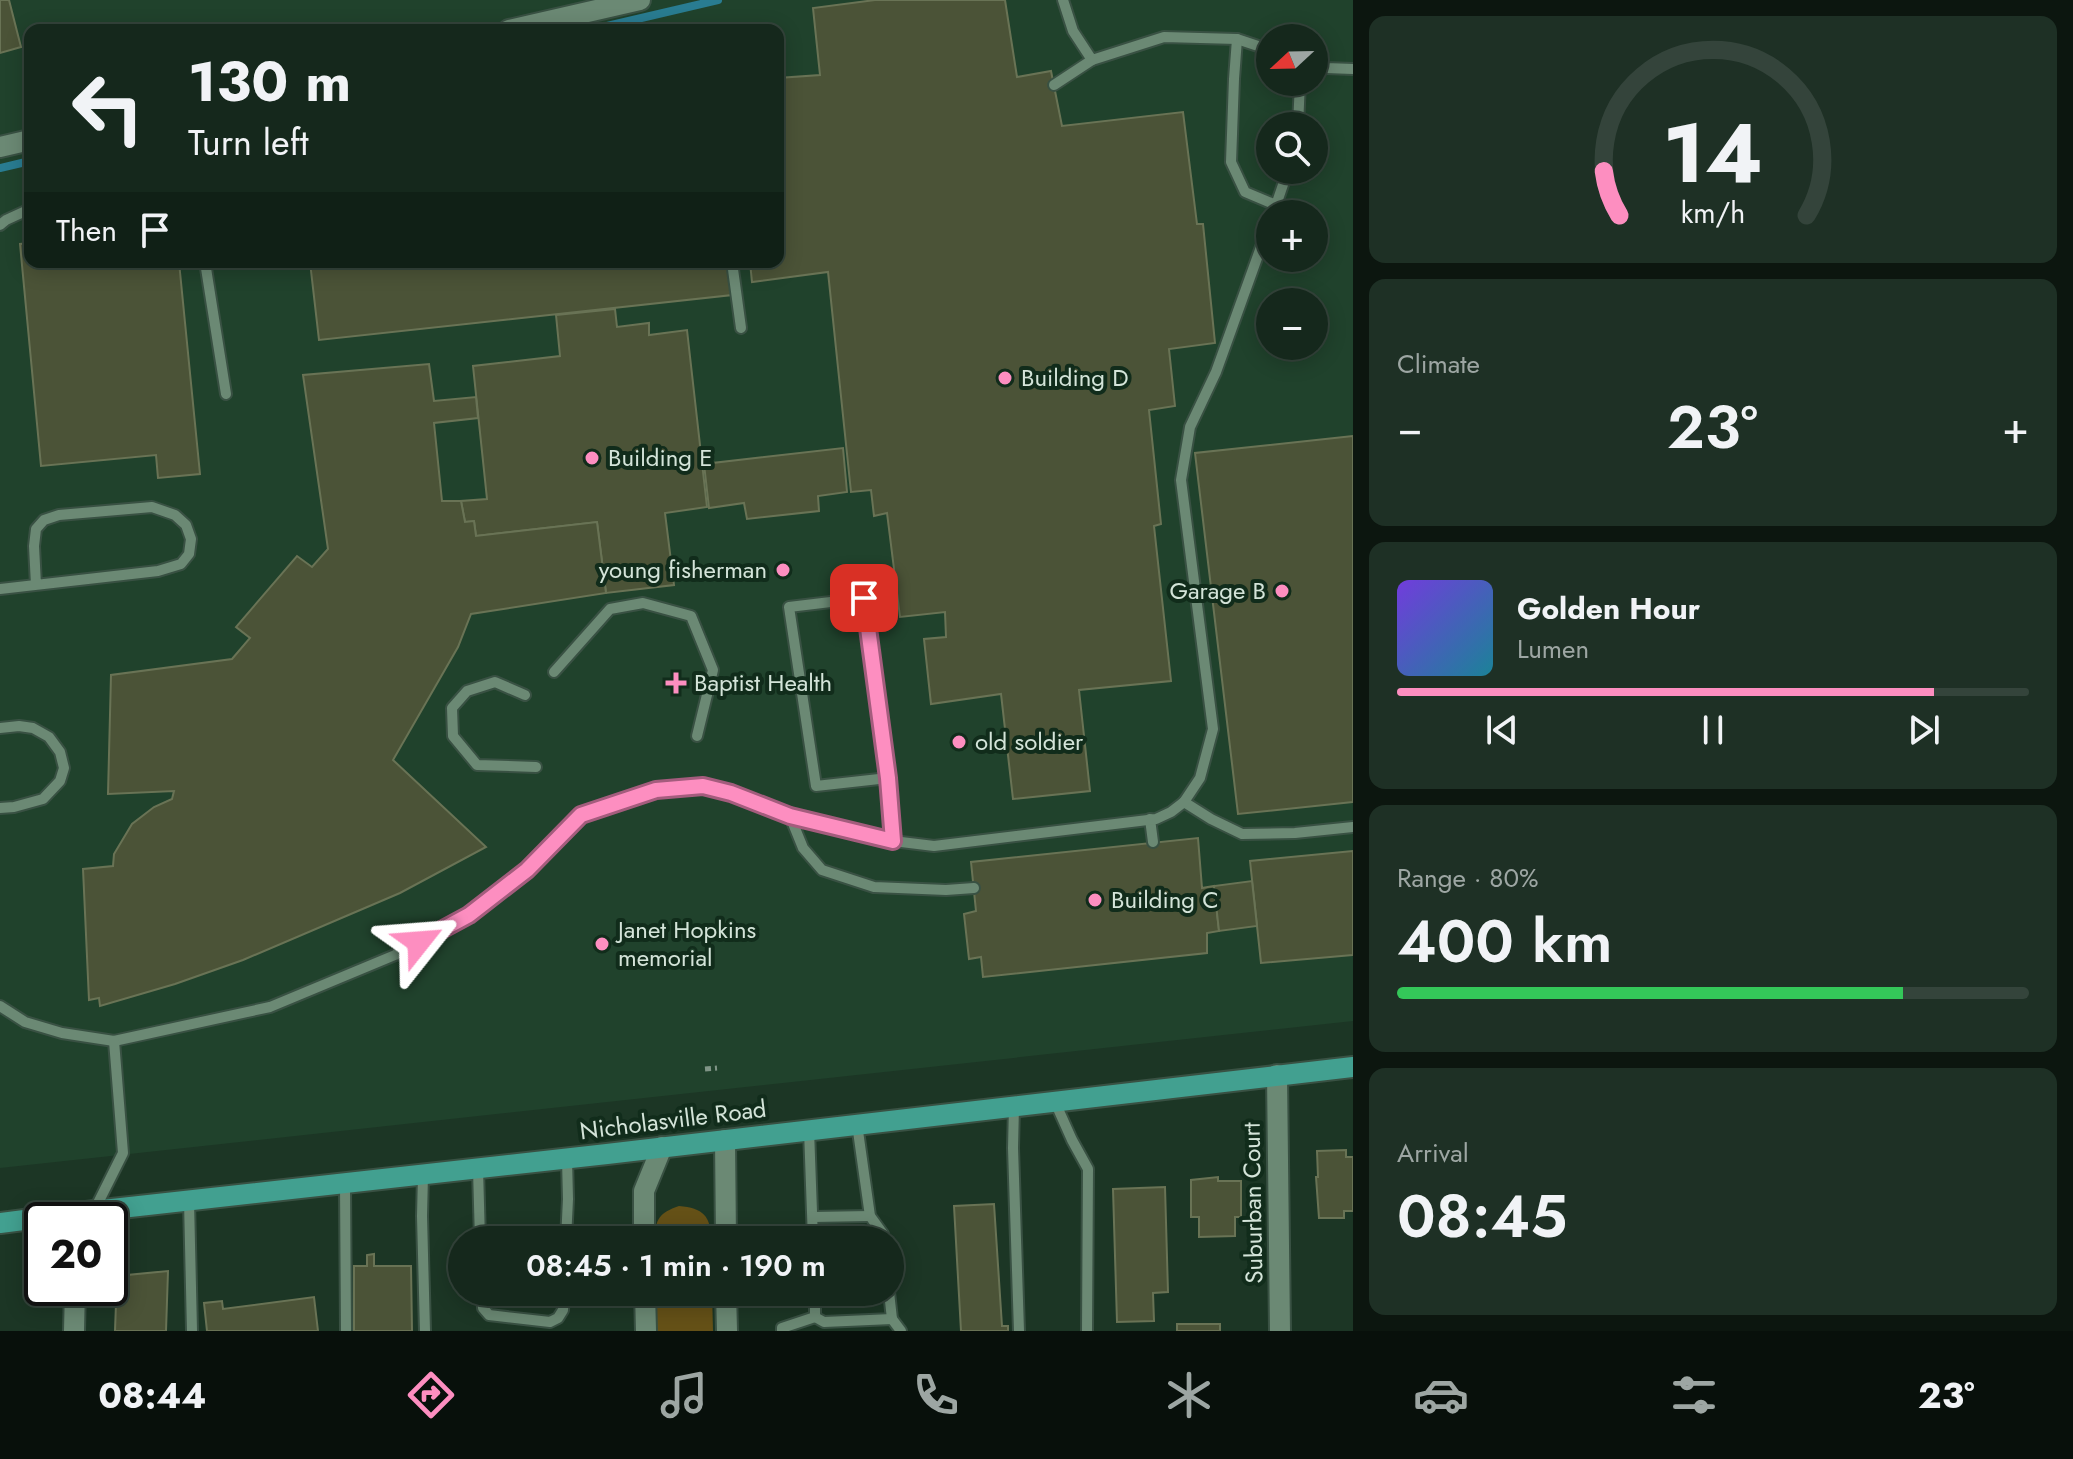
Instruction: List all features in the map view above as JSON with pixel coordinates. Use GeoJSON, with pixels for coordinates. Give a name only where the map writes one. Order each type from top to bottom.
{"type":"FeatureCollection","features":[{"type":"Feature","properties":{"kind":"main road","name":"Nicholasville Road"},"geometry":{"type":"LineString","coordinates":[[128,1210],[1353,1067]]}},
{"type":"Feature","properties":{"kind":"main road","name":"Nicholasville Road"},"geometry":{"type":"LineString","coordinates":[[0,1223],[24,1221]]}},
{"type":"Feature","properties":{"kind":"street"},"geometry":{"type":"LineString","coordinates":[[535,24],[640,0]]}},
{"type":"Feature","properties":{"kind":"street"},"geometry":{"type":"LineString","coordinates":[[0,147],[24,141]]}},
{"type":"Feature","properties":{"kind":"street","name":"Suburban Court"},"geometry":{"type":"LineString","coordinates":[[1277,1075],[1280,1331]]}},
{"type":"Feature","properties":{"kind":"street"},"geometry":{"type":"LineString","coordinates":[[725,1140],[726,1226]]}},
{"type":"Feature","properties":{"kind":"street"},"geometry":{"type":"LineString","coordinates":[[644,1226],[644,1191],[662,1147]]}},
{"type":"Feature","properties":{"kind":"street"},"geometry":{"type":"LineString","coordinates":[[74,1331],[75,1306]]}},
{"type":"Feature","properties":{"kind":"street"},"geometry":{"type":"LineString","coordinates":[[645,1306],[646,1331]]}},
{"type":"Feature","properties":{"kind":"street"},"geometry":{"type":"LineString","coordinates":[[726,1306],[727,1331]]}},
{"type":"Feature","properties":{"kind":"lane"},"geometry":{"type":"LineString","coordinates":[[1063,0],[1073,31],[1092,60]]}},
{"type":"Feature","properties":{"kind":"lane"},"geometry":{"type":"LineString","coordinates":[[1054,85],[1092,60],[1164,37],[1237,39],[1256,45]]}},
{"type":"Feature","properties":{"kind":"lane"},"geometry":{"type":"LineString","coordinates":[[1237,39],[1231,162],[1245,192],[1259,200]]}},
{"type":"Feature","properties":{"kind":"lane"},"geometry":{"type":"LineString","coordinates":[[1328,68],[1353,69]]}},
{"type":"Feature","properties":{"kind":"lane"},"geometry":{"type":"LineString","coordinates":[[0,225],[24,212]]}},
{"type":"Feature","properties":{"kind":"lane"},"geometry":{"type":"LineString","coordinates":[[0,1006],[25,1022],[62,1033],[114,1041],[270,1007],[395,955],[469,915],[527,870],[581,815],[656,790],[703,786],[731,793],[790,816],[893,841],[934,846],[1156,819],[1171,812],[1184,802],[1200,778],[1213,729],[1181,480],[1190,427],[1216,372],[1256,261]]}},
{"type":"Feature","properties":{"kind":"lane"},"geometry":{"type":"LineString","coordinates":[[206,268],[226,394]]}},
{"type":"Feature","properties":{"kind":"lane"},"geometry":{"type":"LineString","coordinates":[[733,268],[741,328]]}},
{"type":"Feature","properties":{"kind":"lane"},"geometry":{"type":"LineString","coordinates":[[0,589],[36,585],[158,571],[181,564],[189,554],[191,539],[186,525],[175,515],[152,507],[59,515],[44,520],[36,529],[36,585]]}},
{"type":"Feature","properties":{"kind":"lane"},"geometry":{"type":"LineString","coordinates":[[888,778],[816,786],[789,607],[864,598],[888,778],[893,841]]}},
{"type":"Feature","properties":{"kind":"lane"},"geometry":{"type":"LineString","coordinates":[[554,672],[610,609],[643,603],[691,616],[713,670],[697,736]]}},
{"type":"Feature","properties":{"kind":"lane"},"geometry":{"type":"LineString","coordinates":[[525,695],[495,682],[467,691],[452,708],[453,736],[477,765],[536,767]]}},
{"type":"Feature","properties":{"kind":"lane"},"geometry":{"type":"LineString","coordinates":[[0,728],[33,728],[49,737],[60,752],[64,768],[60,781],[43,799],[0,808]]}},
{"type":"Feature","properties":{"kind":"lane"},"geometry":{"type":"LineString","coordinates":[[1184,802],[1242,834],[1353,827]]}},
{"type":"Feature","properties":{"kind":"lane"},"geometry":{"type":"LineString","coordinates":[[790,816],[803,848],[822,870],[874,887],[974,888]]}},
{"type":"Feature","properties":{"kind":"lane"},"geometry":{"type":"LineString","coordinates":[[1150,819],[1153,842]]}},
{"type":"Feature","properties":{"kind":"lane"},"geometry":{"type":"LineString","coordinates":[[99,1202],[123,1153],[114,1041]]}},
{"type":"Feature","properties":{"kind":"lane"},"geometry":{"type":"LineString","coordinates":[[1055,1102],[1088,1169],[1087,1331]]}},
{"type":"Feature","properties":{"kind":"lane"},"geometry":{"type":"LineString","coordinates":[[1014,1106],[1019,1331]]}},
{"type":"Feature","properties":{"kind":"lane"},"geometry":{"type":"LineString","coordinates":[[857,1124],[870,1216],[877,1226]]}},
{"type":"Feature","properties":{"kind":"lane"},"geometry":{"type":"LineString","coordinates":[[809,1130],[813,1226]]}},
{"type":"Feature","properties":{"kind":"lane"},"geometry":{"type":"LineString","coordinates":[[567,1159],[567,1226]]}},
{"type":"Feature","properties":{"kind":"lane"},"geometry":{"type":"LineString","coordinates":[[478,1169],[480,1226]]}},
{"type":"Feature","properties":{"kind":"lane"},"geometry":{"type":"LineString","coordinates":[[423,1175],[425,1331]]}},
{"type":"Feature","properties":{"kind":"lane"},"geometry":{"type":"LineString","coordinates":[[345,1184],[346,1331]]}},
{"type":"Feature","properties":{"kind":"lane"},"geometry":{"type":"LineString","coordinates":[[189,1201],[192,1331]]}},
{"type":"Feature","properties":{"kind":"lane"},"geometry":{"type":"LineString","coordinates":[[813,1217],[870,1216]]}},
{"type":"Feature","properties":{"kind":"lane"},"geometry":{"type":"LineString","coordinates":[[483,1306],[489,1315],[550,1322],[558,1318],[563,1306]]}},
{"type":"Feature","properties":{"kind":"lane"},"geometry":{"type":"LineString","coordinates":[[815,1306],[815,1317]]}},
{"type":"Feature","properties":{"kind":"lane"},"geometry":{"type":"LineString","coordinates":[[891,1306],[892,1319],[901,1331]]}},
{"type":"Feature","properties":{"kind":"lane"},"geometry":{"type":"LineString","coordinates":[[782,1331],[782,1328],[815,1317],[824,1322],[892,1319]]}},
{"type":"Feature","properties":{"kind":"path"},"geometry":{"type":"LineString","coordinates":[[705,1069],[717,1068]]}},
{"type":"Feature","properties":{"kind":"shaded area","name":"Baptist Health"},"geometry":{"type":"Polygon","coordinates":[[[0,0],[702,0],[602,24],[24,24],[24,268],[784,268],[784,24],[616,24],[718,0],[1353,0],[1353,1021],[0,1168],[0,0]]]}},
{"type":"Feature","properties":{"kind":"shaded area"},"geometry":{"type":"Polygon","coordinates":[[[679,1206],[700,1211],[709,1226],[656,1226],[667,1211],[679,1206]]]}},
{"type":"Feature","properties":{"kind":"shaded area"},"geometry":{"type":"Polygon","coordinates":[[[656,1306],[712,1306],[713,1331],[656,1331],[656,1306]]]}},
{"type":"Feature","properties":{"kind":"building"},"geometry":{"type":"Polygon","coordinates":[[[0,0],[9,0],[21,47],[0,53],[0,0]]]}},
{"type":"Feature","properties":{"kind":"building","name":"Building D"},"geometry":{"type":"Polygon","coordinates":[[[875,0],[1005,0],[1017,77],[1051,71],[1062,126],[1183,112],[1197,224],[1203,224],[1215,343],[1169,349],[1175,406],[1149,410],[1161,524],[1154,526],[1171,681],[1079,690],[1090,791],[1013,799],[1001,694],[931,704],[924,639],[946,637],[945,612],[900,617],[887,513],[874,516],[871,490],[851,492],[828,272],[752,282],[751,268],[784,268],[784,78],[820,75],[813,8],[875,0]]]}},
{"type":"Feature","properties":{"kind":"building"},"geometry":{"type":"Polygon","coordinates":[[[20,244],[24,244],[24,268],[180,268],[200,474],[158,478],[156,455],[41,466],[20,244]]]}},
{"type":"Feature","properties":{"kind":"building"},"geometry":{"type":"Polygon","coordinates":[[[311,268],[729,268],[732,295],[319,340],[311,268]]]}},
{"type":"Feature","properties":{"kind":"building","name":"Building E"},"geometry":{"type":"Polygon","coordinates":[[[615,309],[617,327],[649,323],[649,335],[687,330],[707,507],[665,513],[674,585],[606,593],[597,522],[476,536],[474,521],[465,522],[461,501],[487,499],[473,366],[560,356],[556,315],[615,309]]]}},
{"type":"Feature","properties":{"kind":"building"},"geometry":{"type":"Polygon","coordinates":[[[429,364],[434,401],[476,397],[478,418],[434,423],[442,501],[461,501],[465,522],[474,521],[476,536],[597,522],[606,593],[471,614],[458,647],[393,760],[486,847],[400,893],[243,960],[100,1006],[99,998],[89,1000],[83,869],[113,866],[114,854],[132,824],[154,807],[172,799],[174,791],[108,794],[111,675],[232,659],[250,638],[236,627],[297,556],[312,567],[328,549],[303,375],[429,364]]]}},
{"type":"Feature","properties":{"kind":"building","name":"Garage B"},"geometry":{"type":"Polygon","coordinates":[[[1353,436],[1353,802],[1238,814],[1195,453],[1353,436]]]}},
{"type":"Feature","properties":{"kind":"building"},"geometry":{"type":"Polygon","coordinates":[[[843,448],[847,492],[818,496],[819,511],[747,519],[744,503],[709,508],[704,464],[843,448]]]}},
{"type":"Feature","properties":{"kind":"building","name":"Building C"},"geometry":{"type":"Polygon","coordinates":[[[1198,838],[1202,888],[1214,886],[1219,931],[1207,933],[1207,953],[983,977],[981,957],[969,959],[964,914],[976,911],[971,862],[1198,838]]]}},
{"type":"Feature","properties":{"kind":"building"},"geometry":{"type":"Polygon","coordinates":[[[1353,851],[1353,955],[1261,963],[1250,861],[1353,851]]]}},
{"type":"Feature","properties":{"kind":"building"},"geometry":{"type":"Polygon","coordinates":[[[1252,881],[1257,926],[1219,931],[1214,886],[1252,881]]]}},
{"type":"Feature","properties":{"kind":"building"},"geometry":{"type":"Polygon","coordinates":[[[1346,1150],[1346,1157],[1353,1157],[1353,1211],[1344,1211],[1344,1218],[1319,1218],[1317,1151],[1346,1150]]]}},
{"type":"Feature","properties":{"kind":"building"},"geometry":{"type":"Polygon","coordinates":[[[1218,1177],[1218,1181],[1241,1181],[1241,1217],[1235,1217],[1235,1236],[1199,1237],[1199,1217],[1191,1217],[1191,1180],[1218,1177]]]}},
{"type":"Feature","properties":{"kind":"building"},"geometry":{"type":"Polygon","coordinates":[[[1165,1187],[1168,1292],[1153,1293],[1154,1321],[1117,1322],[1113,1189],[1165,1187]]]}},
{"type":"Feature","properties":{"kind":"building"},"geometry":{"type":"Polygon","coordinates":[[[994,1204],[1002,1326],[1008,1326],[1008,1331],[961,1331],[954,1206],[994,1204]]]}},
{"type":"Feature","properties":{"kind":"building"},"geometry":{"type":"Polygon","coordinates":[[[374,1254],[374,1266],[411,1266],[412,1331],[354,1331],[354,1266],[367,1266],[367,1255],[374,1254]]]}},
{"type":"Feature","properties":{"kind":"building"},"geometry":{"type":"Polygon","coordinates":[[[168,1271],[166,1331],[115,1331],[116,1306],[128,1306],[128,1275],[168,1271]]]}},
{"type":"Feature","properties":{"kind":"building"},"geometry":{"type":"Polygon","coordinates":[[[314,1297],[318,1331],[207,1331],[204,1303],[222,1301],[223,1309],[314,1297]]]}},
{"type":"Feature","properties":{"kind":"building"},"geometry":{"type":"Polygon","coordinates":[[[1177,1324],[1220,1324],[1220,1331],[1177,1331],[1177,1324]]]}},
{"type":"Feature","properties":{"kind":"waterway"},"geometry":{"type":"LineString","coordinates":[[616,24],[718,0]]}},
{"type":"Feature","properties":{"kind":"waterway"},"geometry":{"type":"LineString","coordinates":[[0,168],[24,162]]}},
{"type":"Feature","properties":{"kind":"place","name":"Building D"},"geometry":{"type":"Point","coordinates":[1005,378]}},
{"type":"Feature","properties":{"kind":"place","name":"Building E"},"geometry":{"type":"Point","coordinates":[592,458]}},
{"type":"Feature","properties":{"kind":"place","name":"young fisherman"},"geometry":{"type":"Point","coordinates":[783,570]}},
{"type":"Feature","properties":{"kind":"place","name":"Garage B"},"geometry":{"type":"Point","coordinates":[1282,591]}},
{"type":"Feature","properties":{"kind":"place","name":"Baptist Health"},"geometry":{"type":"Point","coordinates":[676,683]}},
{"type":"Feature","properties":{"kind":"place","name":"old soldier"},"geometry":{"type":"Point","coordinates":[959,742]}},
{"type":"Feature","properties":{"kind":"place","name":"Building C"},"geometry":{"type":"Point","coordinates":[1095,900]}},
{"type":"Feature","properties":{"kind":"place","name":"Janet Hopkins memorial"},"geometry":{"type":"Point","coordinates":[602,944]}},
{"type":"Feature","properties":{"kind":"route"},"geometry":{"type":"LineString","coordinates":[[419,942],[469,915],[527,870],[581,815],[656,790],[703,786],[731,793],[790,816],[893,841],[888,778],[864,598]]}}]}
